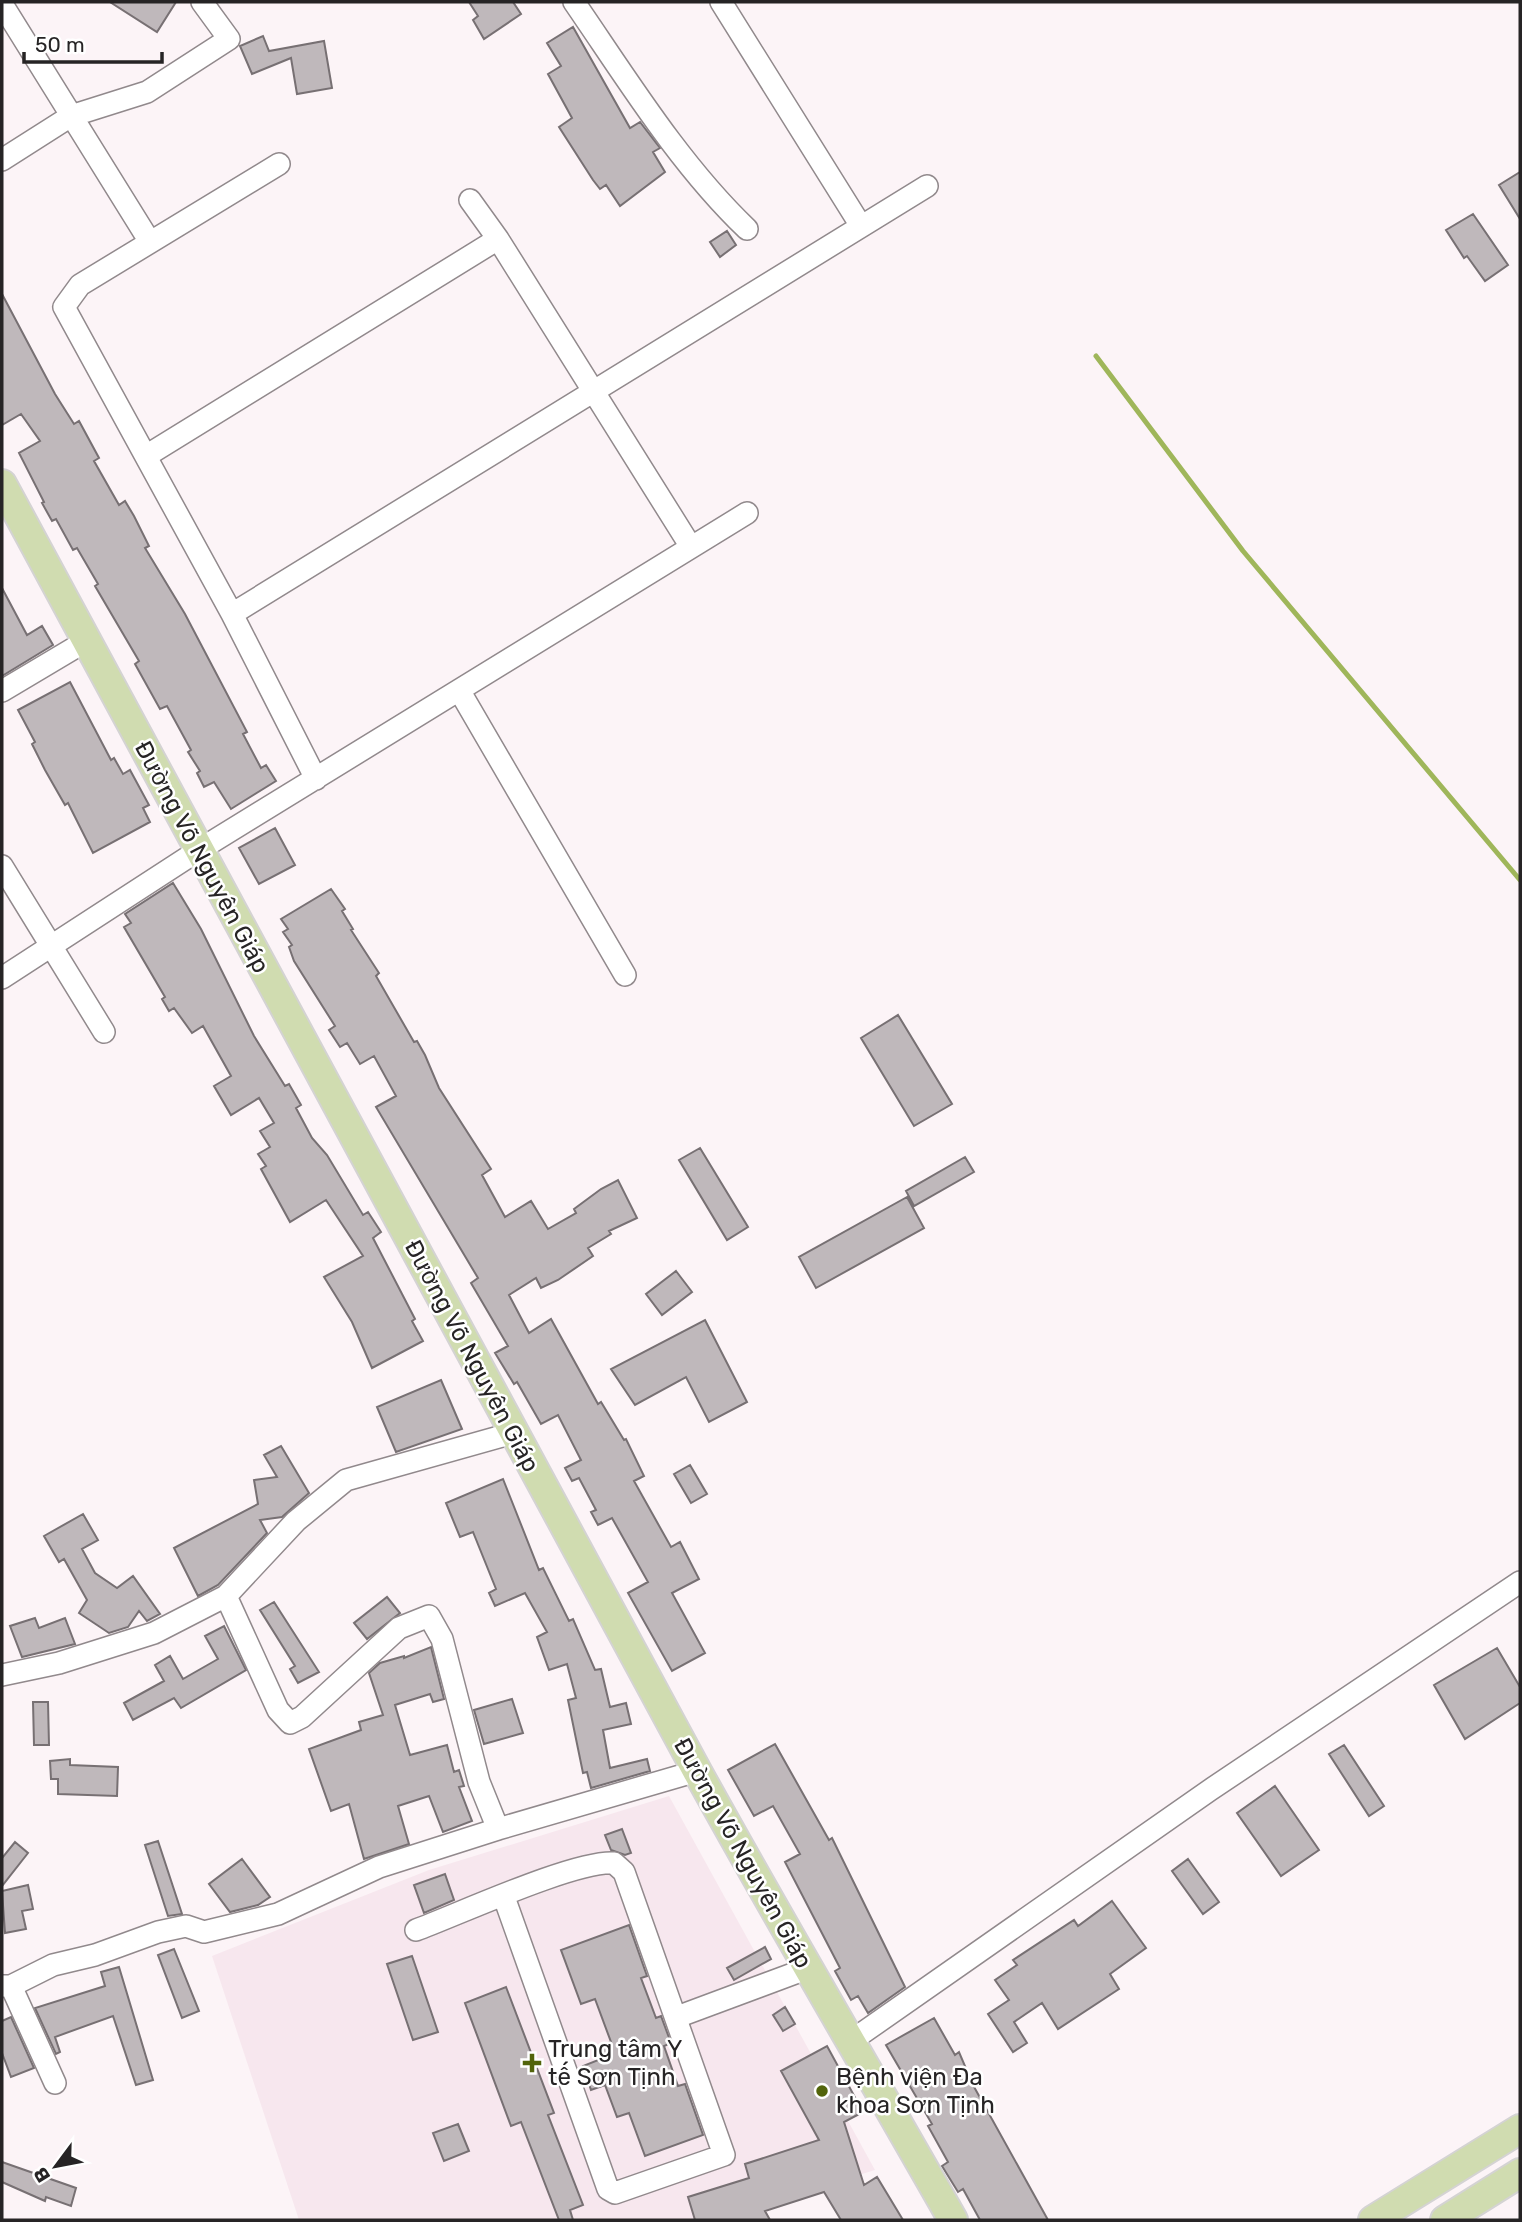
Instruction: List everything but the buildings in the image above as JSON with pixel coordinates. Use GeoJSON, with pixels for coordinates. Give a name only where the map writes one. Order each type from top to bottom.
{"type":"FeatureCollection","features":[{"type":"Feature","properties":{"kind":"main road","name":"Đường Võ Nguyên Giáp"},"geometry":{"type":"LineString","coordinates":[[2,484],[697,1771],[806,1969],[851,2041],[953,2220]]}},
{"type":"Feature","properties":{"kind":"main road"},"geometry":{"type":"LineString","coordinates":[[1382,2218],[1520,2129]]}},
{"type":"Feature","properties":{"kind":"main road"},"geometry":{"type":"LineString","coordinates":[[1445,2220],[1520,2173]]}},
{"type":"Feature","properties":{"kind":"street"},"geometry":{"type":"LineString","coordinates":[[2,160],[71,116],[147,92],[229,39],[202,2]]}},
{"type":"Feature","properties":{"kind":"street"},"geometry":{"type":"LineString","coordinates":[[573,2],[678,149],[723,206],[747,229]]}},
{"type":"Feature","properties":{"kind":"street"},"geometry":{"type":"LineString","coordinates":[[721,2],[861,226]]}},
{"type":"Feature","properties":{"kind":"street"},"geometry":{"type":"LineString","coordinates":[[2,4],[150,242]]}},
{"type":"Feature","properties":{"kind":"street"},"geometry":{"type":"LineString","coordinates":[[279,164],[80,285],[64,307],[232,614],[316,779]]}},
{"type":"Feature","properties":{"kind":"street"},"geometry":{"type":"LineString","coordinates":[[232,614],[926,186]]}},
{"type":"Feature","properties":{"kind":"street"},"geometry":{"type":"LineString","coordinates":[[470,200],[498,239],[691,548]]}},
{"type":"Feature","properties":{"kind":"street"},"geometry":{"type":"LineString","coordinates":[[146,456],[498,239]]}},
{"type":"Feature","properties":{"kind":"street"},"geometry":{"type":"LineString","coordinates":[[2,978],[199,850],[747,513]]}},
{"type":"Feature","properties":{"kind":"street"},"geometry":{"type":"LineString","coordinates":[[2,691],[86,640]]}},
{"type":"Feature","properties":{"kind":"street"},"geometry":{"type":"LineString","coordinates":[[459,690],[625,975]]}},
{"type":"Feature","properties":{"kind":"street"},"geometry":{"type":"LineString","coordinates":[[2,866],[104,1032]]}},
{"type":"Feature","properties":{"kind":"street"},"geometry":{"type":"LineString","coordinates":[[2,1675],[59,1663],[154,1633],[226,1597],[296,1521],[346,1480],[513,1433]]}},
{"type":"Feature","properties":{"kind":"street"},"geometry":{"type":"LineString","coordinates":[[851,2041],[1210,1790],[1520,1582]]}},
{"type":"Feature","properties":{"kind":"street"},"geometry":{"type":"LineString","coordinates":[[226,1597],[278,1710],[290,1723],[302,1717],[400,1628],[429,1616],[442,1639],[479,1782],[498,1829]]}},
{"type":"Feature","properties":{"kind":"street"},"geometry":{"type":"LineString","coordinates":[[55,2083],[6,1986],[53,1965],[95,1955],[158,1932],[186,1926],[204,1932],[278,1914],[379,1867],[697,1771]]}},
{"type":"Feature","properties":{"kind":"street"},"geometry":{"type":"LineString","coordinates":[[416,1930],[504,1896],[587,1866],[614,1863],[624,1872],[724,2155],[615,2193],[608,2189],[504,1896]]}},
{"type":"Feature","properties":{"kind":"street"},"geometry":{"type":"LineString","coordinates":[[677,2017],[806,1969]]}},
{"type":"Feature","properties":{"kind":"shaded area","name":"Trung tâm Y tế Sơn Tịnh"},"geometry":{"type":"Polygon","coordinates":[[[669,1796],[875,2170],[712,2220],[299,2220],[212,1956],[429,1870],[669,1796]]]}},
{"type":"Feature","properties":{"kind":"waterway"},"geometry":{"type":"LineString","coordinates":[[1096,356],[1243,551],[1520,880]]}},
{"type":"Feature","properties":{"kind":"place","name":"Trung tâm Y tế Sơn Tịnh"},"geometry":{"type":"Point","coordinates":[532,2063]}},
{"type":"Feature","properties":{"kind":"place","name":"Bệnh viện Đa khoa Sơn Tịnh"},"geometry":{"type":"Point","coordinates":[822,2091]}}]}
